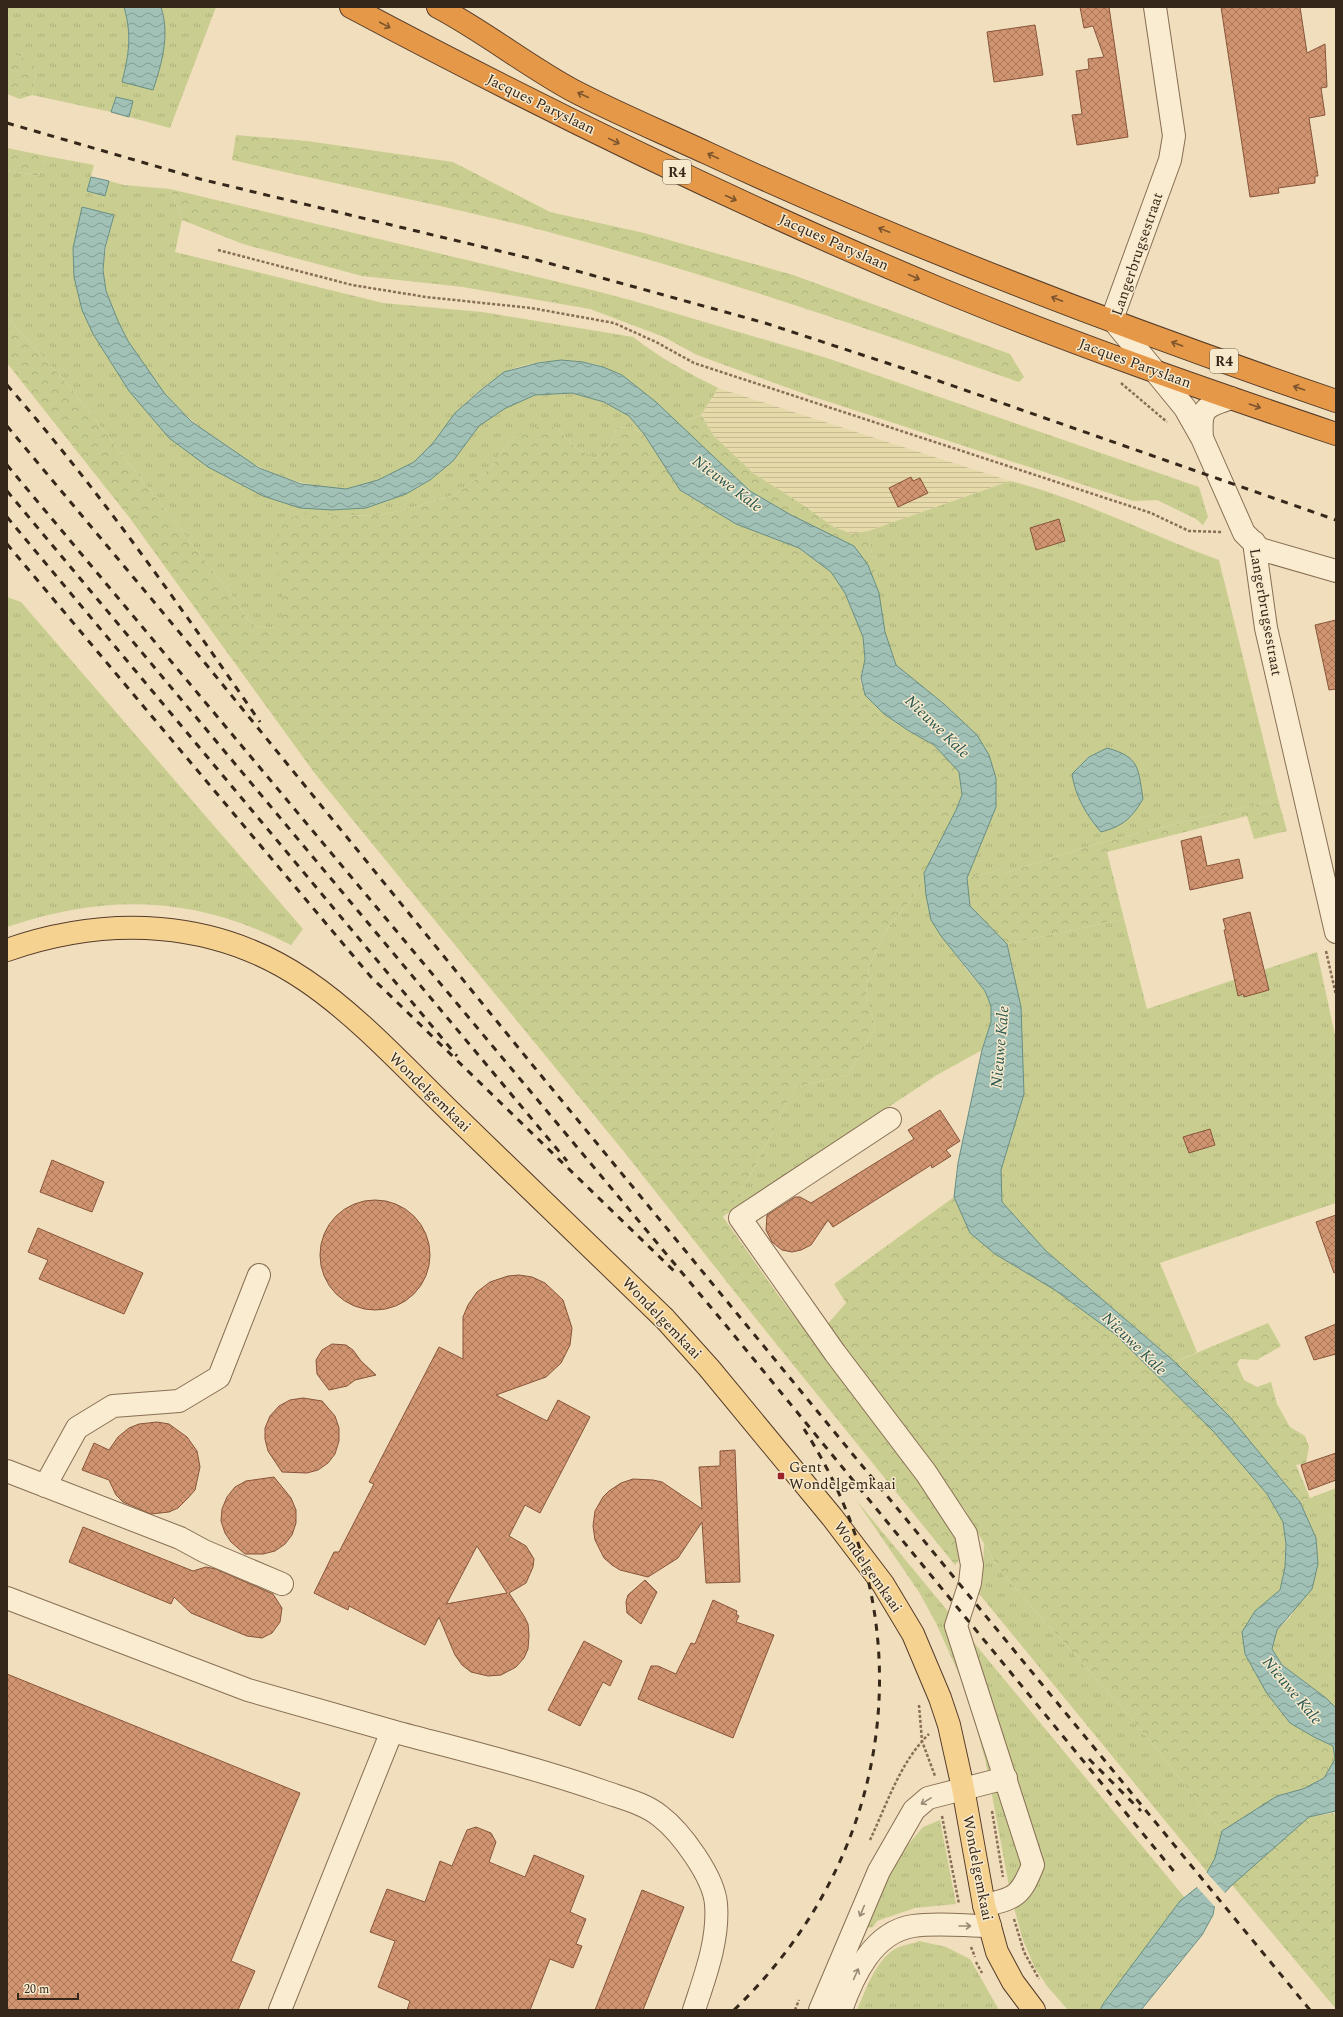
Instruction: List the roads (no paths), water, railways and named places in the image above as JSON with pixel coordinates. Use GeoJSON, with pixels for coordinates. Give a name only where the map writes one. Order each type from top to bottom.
{"type":"FeatureCollection","features":[{"type":"Feature","properties":{"kind":"highway","name":"Jacques Paryslaan"},"geometry":{"type":"LineString","coordinates":[[351,7],[445,57],[715,191],[941,289],[1152,370],[1336,434]]}},
{"type":"Feature","properties":{"kind":"highway","name":"Jacques Paryslaan"},"geometry":{"type":"LineString","coordinates":[[438,7],[468,23],[505,49],[572,90],[745,170],[904,239],[1112,319],[1336,401]]}},
{"type":"Feature","properties":{"kind":"main road","name":"Wondelgemkaai"},"geometry":{"type":"LineString","coordinates":[[7,950],[55,936],[95,928],[136,926],[172,929],[211,937],[280,964],[307,981],[362,1026],[666,1319],[709,1368],[832,1517],[883,1584],[913,1634],[940,1698],[949,1725],[963,1788],[984,1905],[997,1952],[1013,1982],[1034,2010]]}},
{"type":"Feature","properties":{"kind":"street","name":"Langerbrugsestraat"},"geometry":{"type":"LineString","coordinates":[[1155,7],[1174,136],[1170,160],[1112,319],[1152,370],[1185,408],[1202,438],[1249,537],[1266,628],[1336,932]]}},
{"type":"Feature","properties":{"kind":"street"},"geometry":{"type":"LineString","coordinates":[[1202,438],[1201,420],[1205,409],[1213,404],[1231,398]]}},
{"type":"Feature","properties":{"kind":"street"},"geometry":{"type":"LineString","coordinates":[[1249,537],[1260,549],[1336,571]]}},
{"type":"Feature","properties":{"kind":"street"},"geometry":{"type":"LineString","coordinates":[[890,1119],[740,1218],[835,1353],[926,1473],[966,1534],[972,1565],[970,1583],[956,1626],[996,1780],[1033,1865],[1024,1886],[1008,1900],[984,1905]]}},
{"type":"Feature","properties":{"kind":"street"},"geometry":{"type":"LineString","coordinates":[[45,1486],[77,1428],[113,1406],[179,1401],[219,1376],[259,1275]]}},
{"type":"Feature","properties":{"kind":"street"},"geometry":{"type":"LineString","coordinates":[[7,1471],[180,1538],[204,1551],[282,1584]]}},
{"type":"Feature","properties":{"kind":"street"},"geometry":{"type":"LineString","coordinates":[[7,1598],[248,1690],[577,1783],[636,1803],[660,1815],[676,1830],[695,1856],[710,1884],[716,1902],[716,1930],[709,1960],[694,2010]]}},
{"type":"Feature","properties":{"kind":"street"},"geometry":{"type":"LineString","coordinates":[[280,2010],[392,1731]]}},
{"type":"Feature","properties":{"kind":"street"},"geometry":{"type":"LineString","coordinates":[[820,2010],[879,1871],[914,1810],[928,1798],[996,1780]]}},
{"type":"Feature","properties":{"kind":"street"},"geometry":{"type":"LineString","coordinates":[[841,2010],[860,1967],[872,1950],[883,1940],[898,1930],[913,1926],[990,1926]]}},
{"type":"Feature","properties":{"kind":"water"},"geometry":{"type":"Polygon","coordinates":[[[124,7],[161,7],[165,28],[164,49],[153,90],[122,82],[129,44],[128,27],[124,7]]]}},
{"type":"Feature","properties":{"kind":"water"},"geometry":{"type":"Polygon","coordinates":[[[116,97],[133,101],[129,117],[111,112],[116,97]]]}},
{"type":"Feature","properties":{"kind":"water"},"geometry":{"type":"Polygon","coordinates":[[[91,177],[109,181],[105,196],[87,191],[91,177]]]}},
{"type":"Feature","properties":{"kind":"water","name":"Nieuwe Kale"},"geometry":{"type":"Polygon","coordinates":[[[82,207],[114,215],[105,248],[103,270],[106,291],[128,341],[165,394],[192,422],[259,468],[301,484],[346,489],[378,480],[414,462],[433,443],[455,413],[504,372],[538,363],[561,360],[583,362],[603,367],[622,375],[656,402],[750,491],[791,515],[854,546],[868,565],[879,593],[885,632],[896,665],[944,704],[977,735],[989,755],[996,778],[996,807],[967,878],[970,906],[1007,944],[1021,1007],[1024,1094],[1001,1170],[1002,1202],[1046,1251],[1175,1362],[1230,1417],[1300,1502],[1316,1538],[1318,1564],[1312,1589],[1277,1630],[1272,1649],[1282,1665],[1326,1698],[1336,1708],[1336,1811],[1309,1817],[1232,1885],[1215,1903],[1213,1915],[1202,1935],[1141,2010],[1100,2010],[1180,1901],[1200,1885],[1215,1858],[1222,1831],[1277,1796],[1303,1789],[1324,1778],[1335,1759],[1333,1746],[1290,1723],[1266,1692],[1245,1654],[1242,1632],[1255,1611],[1280,1590],[1285,1567],[1286,1544],[1283,1522],[1267,1494],[1214,1432],[1115,1334],[1055,1290],[995,1254],[970,1233],[954,1197],[958,1163],[982,1050],[991,1022],[991,1006],[985,991],[941,936],[931,920],[926,895],[924,873],[962,795],[959,772],[934,745],[909,731],[884,714],[865,695],[861,678],[865,659],[863,637],[845,593],[831,572],[799,548],[736,524],[680,490],[644,434],[629,416],[604,402],[572,393],[535,395],[504,409],[479,426],[453,461],[430,480],[406,494],[366,508],[332,510],[300,508],[263,496],[208,467],[169,438],[129,391],[93,334],[82,310],[74,277],[73,248],[82,207]]]}},
{"type":"Feature","properties":{"kind":"water"},"geometry":{"type":"Polygon","coordinates":[[[1107,748],[1126,755],[1136,765],[1143,799],[1126,821],[1101,832],[1082,805],[1072,774],[1089,757],[1107,748]]]}},
{"type":"Feature","properties":{"kind":"railway"},"geometry":{"type":"LineString","coordinates":[[7,123],[200,179],[537,260],[765,323],[899,367],[1336,520]]}},
{"type":"Feature","properties":{"kind":"railway"},"geometry":{"type":"LineString","coordinates":[[7,385],[75,466],[107,508],[200,635],[260,722]]}},
{"type":"Feature","properties":{"kind":"railway"},"geometry":{"type":"LineString","coordinates":[[7,426],[205,663],[530,1062],[1310,2010]]}},
{"type":"Feature","properties":{"kind":"railway"},"geometry":{"type":"LineString","coordinates":[[7,465],[724,1323],[1176,1874]]}},
{"type":"Feature","properties":{"kind":"railway"},"geometry":{"type":"LineString","coordinates":[[7,491],[567,1161]]}},
{"type":"Feature","properties":{"kind":"railway"},"geometry":{"type":"LineString","coordinates":[[7,517],[457,1056]]}},
{"type":"Feature","properties":{"kind":"railway"},"geometry":{"type":"LineString","coordinates":[[7,544],[371,977],[674,1271]]}},
{"type":"Feature","properties":{"kind":"railway"},"geometry":{"type":"LineString","coordinates":[[734,2010],[789,1948],[831,1880],[860,1808],[876,1733],[879,1656],[868,1579],[843,1503],[804,1429]]}},
{"type":"Feature","properties":{"kind":"railway"},"geometry":{"type":"LineString","coordinates":[[1089,1759],[1141,1811]]}},
{"type":"Feature","properties":{"kind":"place","name":"Gent Wondelgemkaai"},"geometry":{"type":"Point","coordinates":[781,1476]}}]}
